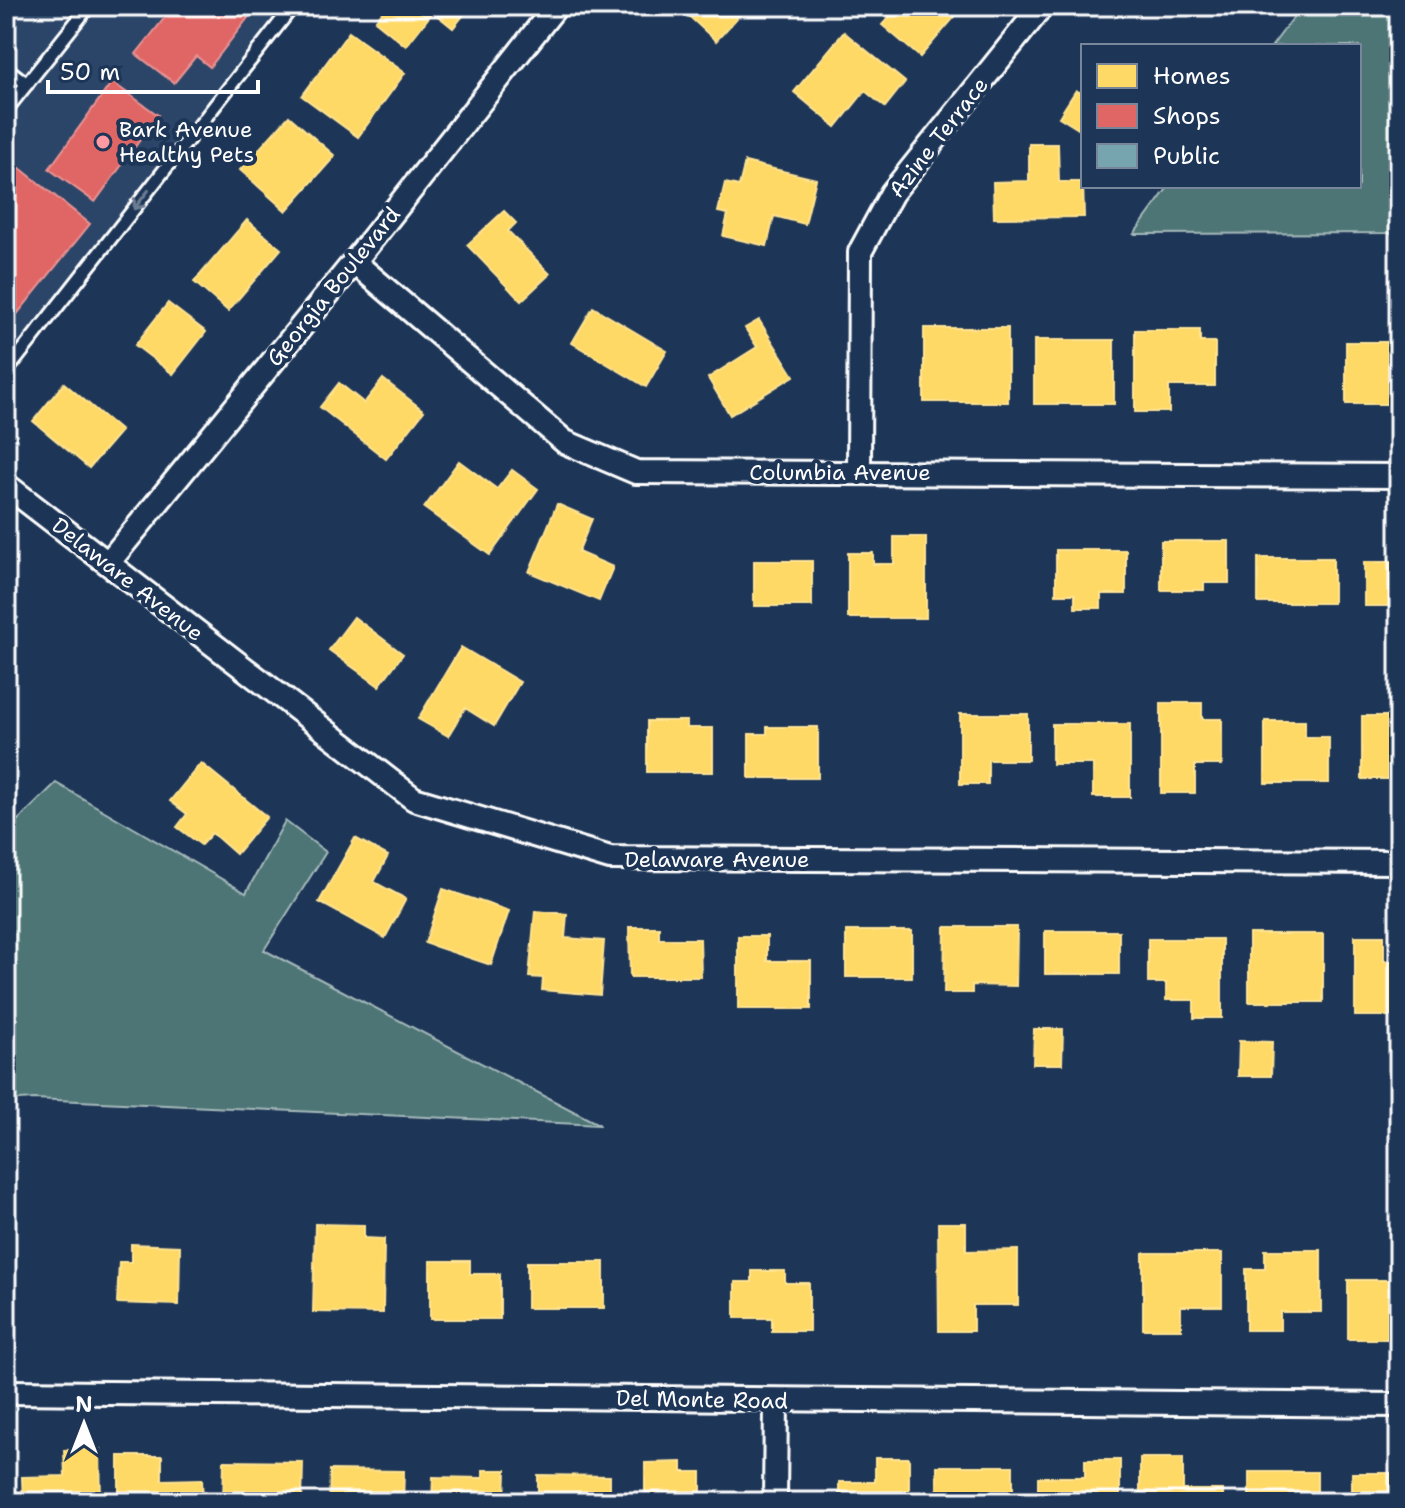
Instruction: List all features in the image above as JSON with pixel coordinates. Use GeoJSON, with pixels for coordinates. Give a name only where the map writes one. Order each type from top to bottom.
{"type":"FeatureCollection","features":[{"type":"Feature","properties":{"kind":"street","name":"Georgia Boulevard"},"geometry":{"type":"LineString","coordinates":[[108,563],[354,262],[556,6]]}},
{"type":"Feature","properties":{"kind":"street","name":"Azine Terrace"},"geometry":{"type":"LineString","coordinates":[[859,472],[860,252],[892,193],[1042,6]]}},
{"type":"Feature","properties":{"kind":"street","name":"Columbia Avenue"},"geometry":{"type":"LineString","coordinates":[[354,262],[565,442],[636,472],[1399,476]]}},
{"type":"Feature","properties":{"kind":"street","name":"Delaware Avenue"},"geometry":{"type":"LineString","coordinates":[[6,485],[414,799],[610,858],[1399,862]]}},
{"type":"Feature","properties":{"kind":"street","name":"Del Monte Road"},"geometry":{"type":"LineString","coordinates":[[6,1392],[1399,1405]]}},
{"type":"Feature","properties":{"kind":"street"},"geometry":{"type":"LineString","coordinates":[[775,1502],[776,1400]]}},
{"type":"Feature","properties":{"kind":"lane"},"geometry":{"type":"LineString","coordinates":[[6,110],[89,6]]}},
{"type":"Feature","properties":{"kind":"lane"},"geometry":{"type":"LineString","coordinates":[[6,372],[293,6]]}},
{"type":"Feature","properties":{"kind":"lane"},"geometry":{"type":"LineString","coordinates":[[6,68],[27,84]]}},
{"type":"Feature","properties":{"kind":"shaded area"},"geometry":{"type":"Polygon","coordinates":[[[18,6],[284,6],[6,362],[6,22],[18,6]]]}},
{"type":"Feature","properties":{"kind":"green space"},"geometry":{"type":"Polygon","coordinates":[[[1302,6],[1399,6],[1399,233],[1134,234],[1168,188],[1361,188],[1361,44],[1274,44],[1302,6]]]}},
{"type":"Feature","properties":{"kind":"green space"},"geometry":{"type":"Polygon","coordinates":[[[56,783],[246,893],[285,821],[326,852],[264,950],[600,1125],[34,1099],[6,1101],[6,832],[56,783]]]}},
{"type":"Feature","properties":{"kind":"building: Homes"},"geometry":{"type":"Polygon","coordinates":[[[387,6],[471,6],[453,28],[433,12],[406,46],[375,21],[387,6]]]}},
{"type":"Feature","properties":{"kind":"building: Homes"},"geometry":{"type":"Polygon","coordinates":[[[678,6],[748,6],[716,41],[678,6]]]}},
{"type":"Feature","properties":{"kind":"building: Homes"},"geometry":{"type":"Polygon","coordinates":[[[899,6],[964,6],[920,57],[882,25],[899,6]]]}},
{"type":"Feature","properties":{"kind":"building: Homes"},"geometry":{"type":"Polygon","coordinates":[[[349,32],[405,73],[358,137],[302,96],[349,32]]]}},
{"type":"Feature","properties":{"kind":"building: Homes"},"geometry":{"type":"Polygon","coordinates":[[[844,32],[905,82],[885,107],[865,91],[836,127],[794,92],[844,32]]]}},
{"type":"Feature","properties":{"kind":"building: Homes"},"geometry":{"type":"Polygon","coordinates":[[[1076,90],[1081,93],[1081,131],[1059,117],[1076,90]]]}},
{"type":"Feature","properties":{"kind":"building: Homes"},"geometry":{"type":"Polygon","coordinates":[[[289,116],[335,156],[286,211],[240,170],[289,116]]]}},
{"type":"Feature","properties":{"kind":"building: Homes"},"geometry":{"type":"Polygon","coordinates":[[[1029,144],[1058,144],[1059,182],[1081,182],[1084,217],[994,218],[993,182],[1029,181],[1029,144]]]}},
{"type":"Feature","properties":{"kind":"building: Homes"},"geometry":{"type":"Polygon","coordinates":[[[745,162],[816,179],[805,224],[774,216],[767,246],[723,236],[728,214],[718,212],[725,183],[739,186],[745,162]]]}},
{"type":"Feature","properties":{"kind":"building: Homes"},"geometry":{"type":"Polygon","coordinates":[[[504,211],[516,223],[508,231],[550,274],[521,301],[467,245],[504,211]]]}},
{"type":"Feature","properties":{"kind":"building: Homes"},"geometry":{"type":"Polygon","coordinates":[[[247,220],[281,249],[228,311],[194,282],[247,220]]]}},
{"type":"Feature","properties":{"kind":"building: Homes"},"geometry":{"type":"Polygon","coordinates":[[[168,303],[206,332],[173,374],[135,345],[168,303]]]}},
{"type":"Feature","properties":{"kind":"building: Homes"},"geometry":{"type":"Polygon","coordinates":[[[593,307],[667,351],[646,387],[572,343],[593,307]]]}},
{"type":"Feature","properties":{"kind":"building: Homes"},"geometry":{"type":"Polygon","coordinates":[[[759,320],[794,376],[730,415],[708,378],[757,347],[745,328],[759,320]]]}},
{"type":"Feature","properties":{"kind":"building: Homes"},"geometry":{"type":"Polygon","coordinates":[[[924,328],[1008,328],[1008,402],[924,402],[924,328]]]}},
{"type":"Feature","properties":{"kind":"building: Homes"},"geometry":{"type":"Polygon","coordinates":[[[1135,330],[1200,330],[1200,342],[1215,342],[1215,386],[1169,386],[1169,412],[1135,412],[1135,330]]]}},
{"type":"Feature","properties":{"kind":"building: Homes"},"geometry":{"type":"Polygon","coordinates":[[[1034,340],[1114,340],[1114,404],[1034,404],[1034,340]]]}},
{"type":"Feature","properties":{"kind":"building: Homes"},"geometry":{"type":"Polygon","coordinates":[[[1346,342],[1399,342],[1399,404],[1346,404],[1346,342]]]}},
{"type":"Feature","properties":{"kind":"building: Homes"},"geometry":{"type":"Polygon","coordinates":[[[383,379],[424,411],[386,459],[320,407],[339,383],[364,403],[383,379]]]}},
{"type":"Feature","properties":{"kind":"building: Homes"},"geometry":{"type":"Polygon","coordinates":[[[64,383],[121,431],[89,468],[33,421],[64,383]]]}},
{"type":"Feature","properties":{"kind":"building: Homes"},"geometry":{"type":"Polygon","coordinates":[[[459,461],[497,489],[512,470],[538,489],[490,555],[424,508],[459,461]]]}},
{"type":"Feature","properties":{"kind":"building: Homes"},"geometry":{"type":"Polygon","coordinates":[[[557,504],[592,519],[578,552],[613,567],[599,601],[529,572],[557,504]]]}},
{"type":"Feature","properties":{"kind":"building: Homes"},"geometry":{"type":"Polygon","coordinates":[[[894,537],[926,537],[926,618],[848,618],[848,553],[873,553],[873,564],[894,564],[894,537]]]}},
{"type":"Feature","properties":{"kind":"building: Homes"},"geometry":{"type":"Polygon","coordinates":[[[1161,541],[1229,541],[1229,583],[1204,583],[1204,590],[1161,590],[1161,541]]]}},
{"type":"Feature","properties":{"kind":"building: Homes"},"geometry":{"type":"Polygon","coordinates":[[[1056,550],[1126,550],[1126,594],[1101,594],[1101,608],[1075,608],[1075,594],[1056,594],[1056,550]]]}},
{"type":"Feature","properties":{"kind":"building: Homes"},"geometry":{"type":"Polygon","coordinates":[[[1258,558],[1333,558],[1333,603],[1258,603],[1258,558]]]}},
{"type":"Feature","properties":{"kind":"building: Homes"},"geometry":{"type":"Polygon","coordinates":[[[754,561],[812,561],[812,606],[754,606],[754,561]]]}},
{"type":"Feature","properties":{"kind":"building: Homes"},"geometry":{"type":"Polygon","coordinates":[[[1364,562],[1399,562],[1399,606],[1364,606],[1364,562]]]}},
{"type":"Feature","properties":{"kind":"building: Homes"},"geometry":{"type":"Polygon","coordinates":[[[354,617],[403,654],[379,686],[329,650],[354,617]]]}},
{"type":"Feature","properties":{"kind":"building: Homes"},"geometry":{"type":"Polygon","coordinates":[[[461,647],[520,682],[494,726],[465,708],[448,736],[418,719],[461,647]]]}},
{"type":"Feature","properties":{"kind":"building: Homes"},"geometry":{"type":"Polygon","coordinates":[[[1161,703],[1202,703],[1202,719],[1222,719],[1222,765],[1195,765],[1195,793],[1161,793],[1161,703]]]}},
{"type":"Feature","properties":{"kind":"building: Homes"},"geometry":{"type":"Polygon","coordinates":[[[960,714],[1028,714],[1028,760],[988,760],[988,784],[960,784],[960,714]]]}},
{"type":"Feature","properties":{"kind":"building: Homes"},"geometry":{"type":"Polygon","coordinates":[[[1362,716],[1399,716],[1399,779],[1362,779],[1362,716]]]}},
{"type":"Feature","properties":{"kind":"building: Homes"},"geometry":{"type":"Polygon","coordinates":[[[647,721],[687,721],[687,728],[713,728],[713,772],[647,772],[647,721]]]}},
{"type":"Feature","properties":{"kind":"building: Homes"},"geometry":{"type":"Polygon","coordinates":[[[1265,721],[1305,721],[1305,737],[1329,737],[1329,783],[1265,783],[1265,721]]]}},
{"type":"Feature","properties":{"kind":"building: Homes"},"geometry":{"type":"Polygon","coordinates":[[[1052,724],[1130,724],[1130,797],[1093,797],[1093,764],[1052,764],[1052,724]]]}},
{"type":"Feature","properties":{"kind":"building: Homes"},"geometry":{"type":"Polygon","coordinates":[[[767,727],[818,727],[818,778],[749,778],[749,734],[767,734],[767,727]]]}},
{"type":"Feature","properties":{"kind":"building: Homes"},"geometry":{"type":"Polygon","coordinates":[[[201,763],[267,817],[236,854],[212,833],[201,845],[177,827],[187,814],[170,801],[201,763]]]}},
{"type":"Feature","properties":{"kind":"building: Homes"},"geometry":{"type":"Polygon","coordinates":[[[355,838],[388,856],[374,882],[406,899],[385,938],[319,902],[355,838]]]}},
{"type":"Feature","properties":{"kind":"building: Homes"},"geometry":{"type":"Polygon","coordinates":[[[443,889],[509,911],[491,965],[425,943],[443,889]]]}},
{"type":"Feature","properties":{"kind":"building: Homes"},"geometry":{"type":"Polygon","coordinates":[[[535,911],[567,914],[565,938],[604,941],[600,995],[542,990],[543,978],[529,977],[535,911]]]}},
{"type":"Feature","properties":{"kind":"building: Homes"},"geometry":{"type":"Polygon","coordinates":[[[629,927],[659,927],[659,939],[700,939],[701,977],[630,977],[629,927]]]}},
{"type":"Feature","properties":{"kind":"building: Homes"},"geometry":{"type":"Polygon","coordinates":[[[945,927],[1017,927],[1016,986],[972,985],[972,993],[944,993],[945,927]]]}},
{"type":"Feature","properties":{"kind":"building: Homes"},"geometry":{"type":"Polygon","coordinates":[[[846,931],[912,931],[912,977],[846,977],[846,931]]]}},
{"type":"Feature","properties":{"kind":"building: Homes"},"geometry":{"type":"Polygon","coordinates":[[[1045,931],[1119,931],[1119,974],[1045,974],[1045,931]]]}},
{"type":"Feature","properties":{"kind":"building: Homes"},"geometry":{"type":"Polygon","coordinates":[[[1249,934],[1323,934],[1323,1002],[1249,1002],[1249,934]]]}},
{"type":"Feature","properties":{"kind":"building: Homes"},"geometry":{"type":"Polygon","coordinates":[[[738,936],[767,936],[767,961],[811,961],[811,1009],[738,1009],[738,936]]]}},
{"type":"Feature","properties":{"kind":"building: Homes"},"geometry":{"type":"Polygon","coordinates":[[[1355,936],[1384,936],[1384,961],[1399,961],[1399,1016],[1355,1016],[1355,936]]]}},
{"type":"Feature","properties":{"kind":"building: Homes"},"geometry":{"type":"Polygon","coordinates":[[[1148,939],[1222,939],[1222,1018],[1194,1018],[1194,1000],[1166,1000],[1166,983],[1148,983],[1148,939]]]}},
{"type":"Feature","properties":{"kind":"building: Homes"},"geometry":{"type":"Polygon","coordinates":[[[1034,1029],[1063,1029],[1062,1064],[1033,1064],[1034,1029]]]}},
{"type":"Feature","properties":{"kind":"building: Homes"},"geometry":{"type":"Polygon","coordinates":[[[1239,1041],[1272,1042],[1271,1076],[1238,1076],[1239,1041]]]}},
{"type":"Feature","properties":{"kind":"building: Homes"},"geometry":{"type":"Polygon","coordinates":[[[938,1223],[966,1223],[966,1251],[1018,1250],[1018,1305],[973,1305],[973,1331],[939,1331],[938,1223]]]}},
{"type":"Feature","properties":{"kind":"building: Homes"},"geometry":{"type":"Polygon","coordinates":[[[315,1224],[364,1225],[364,1238],[384,1239],[383,1313],[313,1312],[315,1224]]]}},
{"type":"Feature","properties":{"kind":"building: Homes"},"geometry":{"type":"Polygon","coordinates":[[[131,1244],[180,1246],[179,1305],[117,1303],[119,1262],[131,1262],[131,1244]]]}},
{"type":"Feature","properties":{"kind":"building: Homes"},"geometry":{"type":"Polygon","coordinates":[[[1265,1250],[1321,1250],[1321,1312],[1280,1312],[1280,1330],[1246,1330],[1246,1269],[1265,1269],[1265,1250]]]}},
{"type":"Feature","properties":{"kind":"building: Homes"},"geometry":{"type":"Polygon","coordinates":[[[1143,1253],[1222,1253],[1222,1306],[1181,1306],[1181,1329],[1143,1329],[1143,1253]]]}},
{"type":"Feature","properties":{"kind":"building: Homes"},"geometry":{"type":"Polygon","coordinates":[[[430,1261],[470,1261],[470,1274],[500,1274],[500,1319],[430,1319],[430,1261]]]}},
{"type":"Feature","properties":{"kind":"building: Homes"},"geometry":{"type":"Polygon","coordinates":[[[527,1262],[604,1262],[604,1308],[527,1308],[527,1262]]]}},
{"type":"Feature","properties":{"kind":"building: Homes"},"geometry":{"type":"Polygon","coordinates":[[[752,1271],[785,1271],[785,1283],[809,1283],[809,1331],[772,1331],[772,1318],[735,1318],[735,1282],[752,1282],[752,1271]]]}},
{"type":"Feature","properties":{"kind":"building: Homes"},"geometry":{"type":"Polygon","coordinates":[[[1348,1280],[1399,1280],[1399,1339],[1348,1339],[1348,1280]]]}},
{"type":"Feature","properties":{"kind":"building: Homes"},"geometry":{"type":"Polygon","coordinates":[[[100,1449],[101,1502],[23,1502],[22,1477],[65,1476],[64,1450],[100,1449]]]}},
{"type":"Feature","properties":{"kind":"building: Homes"},"geometry":{"type":"Polygon","coordinates":[[[119,1456],[162,1456],[162,1480],[202,1479],[203,1502],[119,1502],[119,1456]]]}},
{"type":"Feature","properties":{"kind":"building: Homes"},"geometry":{"type":"Polygon","coordinates":[[[875,1458],[909,1458],[909,1502],[839,1502],[839,1482],[875,1482],[875,1458]]]}},
{"type":"Feature","properties":{"kind":"building: Homes"},"geometry":{"type":"Polygon","coordinates":[[[1140,1458],[1183,1458],[1183,1490],[1223,1490],[1223,1502],[1140,1502],[1140,1458]]]}},
{"type":"Feature","properties":{"kind":"building: Homes"},"geometry":{"type":"Polygon","coordinates":[[[1085,1460],[1120,1460],[1120,1502],[1038,1502],[1038,1477],[1085,1477],[1085,1460]]]}},
{"type":"Feature","properties":{"kind":"building: Homes"},"geometry":{"type":"Polygon","coordinates":[[[224,1461],[303,1462],[302,1502],[223,1502],[224,1461]]]}},
{"type":"Feature","properties":{"kind":"building: Homes"},"geometry":{"type":"Polygon","coordinates":[[[682,1462],[682,1472],[701,1472],[701,1502],[645,1502],[645,1463],[682,1462]]]}},
{"type":"Feature","properties":{"kind":"building: Homes"},"geometry":{"type":"Polygon","coordinates":[[[937,1466],[1013,1466],[1013,1502],[937,1502],[937,1466]]]}},
{"type":"Feature","properties":{"kind":"building: Homes"},"geometry":{"type":"Polygon","coordinates":[[[330,1470],[404,1471],[403,1502],[329,1502],[330,1470]]]}},
{"type":"Feature","properties":{"kind":"building: Homes"},"geometry":{"type":"Polygon","coordinates":[[[483,1470],[506,1470],[505,1502],[432,1502],[433,1477],[483,1478],[483,1470]]]}},
{"type":"Feature","properties":{"kind":"building: Homes"},"geometry":{"type":"Polygon","coordinates":[[[1249,1472],[1317,1472],[1317,1502],[1249,1502],[1249,1472]]]}},
{"type":"Feature","properties":{"kind":"building: Homes"},"geometry":{"type":"Polygon","coordinates":[[[1352,1473],[1399,1473],[1399,1502],[1352,1502],[1352,1473]]]}},
{"type":"Feature","properties":{"kind":"building: Homes"},"geometry":{"type":"Polygon","coordinates":[[[538,1475],[610,1476],[610,1502],[538,1502],[538,1475]]]}},
{"type":"Feature","properties":{"kind":"building: Shops"},"geometry":{"type":"Polygon","coordinates":[[[153,6],[257,6],[210,67],[196,56],[174,83],[136,54],[166,16],[153,6]]]}},
{"type":"Feature","properties":{"kind":"building: Shops","name":"Bark Avenue Healthy Pets"},"geometry":{"type":"Polygon","coordinates":[[[112,82],[158,115],[95,202],[49,169],[112,82]]]}},
{"type":"Feature","properties":{"kind":"building: Shops"},"geometry":{"type":"Polygon","coordinates":[[[15,164],[90,224],[6,328],[6,174],[15,164]]]}},
{"type":"Feature","properties":{"kind":"building: Public"},"geometry":{"type":"Polygon","coordinates":[[[6,609],[18,618],[6,633],[6,609]]]}},
{"type":"Feature","properties":{"kind":"place","name":"Bark Avenue Healthy Pets"},"geometry":{"type":"Point","coordinates":[103,142]}}]}
